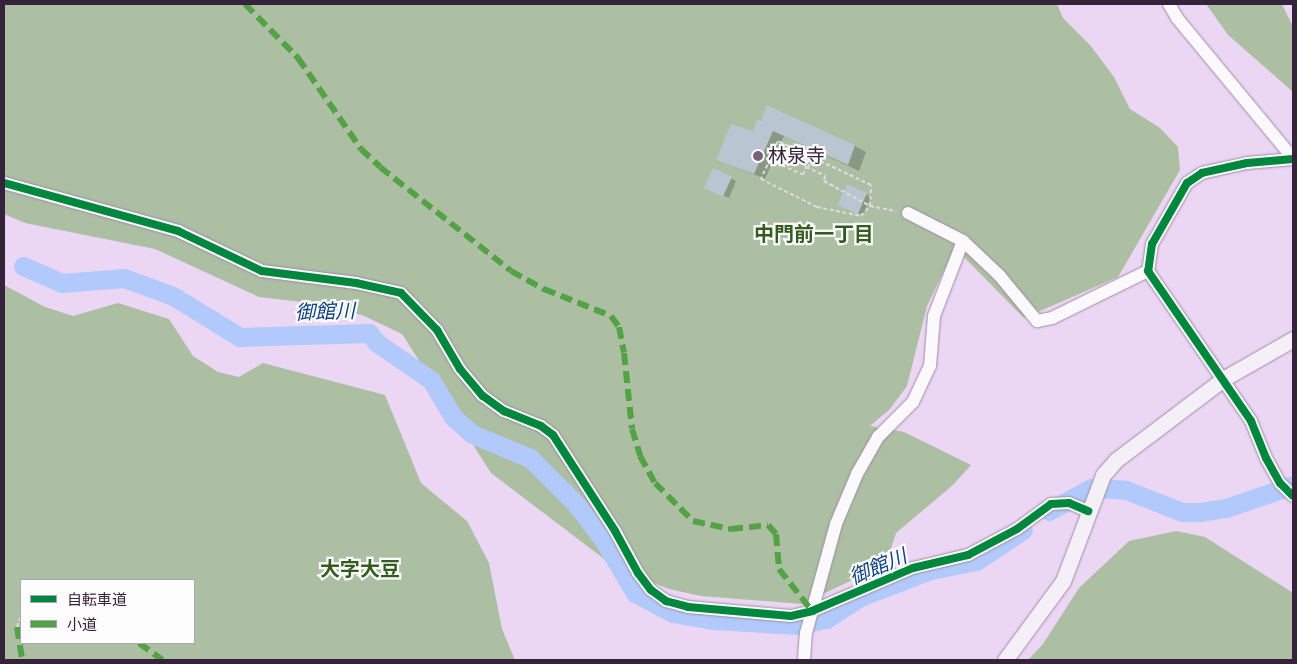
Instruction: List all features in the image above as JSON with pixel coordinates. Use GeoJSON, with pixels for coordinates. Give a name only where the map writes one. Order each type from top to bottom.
{"type":"FeatureCollection","features":[{"type":"Feature","properties":{"kind":"main road"},"geometry":{"type":"LineString","coordinates":[[1005,660],[1063,581],[1088,511],[1104,475],[1116,460],[1223,379],[1293,339]]}},
{"type":"Feature","properties":{"kind":"street"},"geometry":{"type":"LineString","coordinates":[[1169,4],[1177,18],[1293,158]]}},
{"type":"Feature","properties":{"kind":"street"},"geometry":{"type":"LineString","coordinates":[[1292,495],[1280,483],[1251,421],[1148,272],[1152,244],[1187,183],[1202,173],[1247,163],[1293,158]]}},
{"type":"Feature","properties":{"kind":"street"},"geometry":{"type":"LineString","coordinates":[[4,183],[178,231],[262,271],[356,283],[401,293],[437,330],[460,369],[484,396],[504,411],[541,426],[554,435],[651,590],[666,601],[688,607],[791,616],[812,611],[913,568],[968,555],[1017,529],[1051,504],[1069,503],[1088,511]]}},
{"type":"Feature","properties":{"kind":"street"},"geometry":{"type":"LineString","coordinates":[[908,214],[962,241],[998,275],[1037,321],[1052,318],[1148,272]]}},
{"type":"Feature","properties":{"kind":"street"},"geometry":{"type":"LineString","coordinates":[[804,660],[804,646],[812,611],[836,524],[856,474],[878,437],[913,402],[930,366],[934,316],[962,241]]}},
{"type":"Feature","properties":{"kind":"path"},"geometry":{"type":"LineString","coordinates":[[778,141],[871,185],[870,206],[861,216],[817,207],[761,179],[778,141]]}},
{"type":"Feature","properties":{"kind":"path"},"geometry":{"type":"LineString","coordinates":[[770,160],[803,175],[815,150]]}},
{"type":"Feature","properties":{"kind":"path"},"geometry":{"type":"LineString","coordinates":[[808,168],[870,206],[908,214]]}},
{"type":"Feature","properties":{"kind":"path"},"geometry":{"type":"LineString","coordinates":[[17,627],[20,619]]}},
{"type":"Feature","properties":{"kind":"green space"},"geometry":{"type":"Polygon","coordinates":[[[4,4],[1057,4],[1063,18],[1090,45],[1114,77],[1130,109],[1160,128],[1178,147],[1180,170],[1118,277],[1024,318],[955,248],[927,306],[907,386],[890,409],[870,426],[904,432],[971,465],[953,485],[896,533],[886,564],[802,604],[701,596],[669,589],[616,568],[491,473],[402,334],[362,315],[302,302],[259,297],[155,249],[25,223],[4,214],[4,4]]]}},
{"type":"Feature","properties":{"kind":"green space"},"geometry":{"type":"Polygon","coordinates":[[[1206,4],[1282,4],[1293,27],[1293,92],[1228,35],[1206,4]]]}},
{"type":"Feature","properties":{"kind":"green space"},"geometry":{"type":"Polygon","coordinates":[[[4,285],[45,307],[73,316],[118,303],[169,319],[193,356],[218,372],[239,377],[263,363],[385,395],[421,483],[467,521],[489,563],[502,629],[515,660],[4,660],[4,285]]]}},
{"type":"Feature","properties":{"kind":"green space"},"geometry":{"type":"Polygon","coordinates":[[[1176,531],[1205,537],[1293,593],[1293,660],[1028,660],[1043,644],[1079,588],[1129,541],[1176,531]]]}},
{"type":"Feature","properties":{"kind":"building"},"geometry":{"type":"Polygon","coordinates":[[[766,105],[855,145],[848,165],[773,131],[754,174],[716,160],[731,124],[753,131],[757,119],[762,121],[766,105]]]}},
{"type":"Feature","properties":{"kind":"building"},"geometry":{"type":"Polygon","coordinates":[[[713,168],[732,177],[723,197],[704,188],[713,168]]]}},
{"type":"Feature","properties":{"kind":"building"},"geometry":{"type":"Polygon","coordinates":[[[847,184],[867,193],[858,214],[838,205],[847,184]]]}},
{"type":"Feature","properties":{"kind":"waterway","name":"御館川"},"geometry":{"type":"LineString","coordinates":[[23,266],[62,283],[124,278],[173,296],[240,337],[369,333],[377,343],[431,380],[453,417],[472,434],[530,458],[576,504],[603,539],[635,593],[673,613],[713,620],[797,625],[826,619],[862,596],[931,570],[976,561],[1023,530]]}},
{"type":"Feature","properties":{"kind":"waterway","name":"御館川"},"geometry":{"type":"LineString","coordinates":[[1049,511],[1091,488],[1126,490],[1182,512],[1200,512],[1226,508],[1293,485]]}},
{"type":"Feature","properties":{"kind":"marked path"},"geometry":{"type":"LineString","coordinates":[[245,4],[298,58],[361,149],[380,167],[511,271],[544,289],[611,316],[619,327],[624,353],[632,429],[640,456],[655,483],[693,521],[731,529],[768,525],[776,534],[779,569],[812,611]]}},
{"type":"Feature","properties":{"kind":"marked path"},"geometry":{"type":"LineString","coordinates":[[17,627],[22,660]]}},
{"type":"Feature","properties":{"kind":"marked path"},"geometry":{"type":"LineString","coordinates":[[140,644],[162,660]]}},
{"type":"Feature","properties":{"kind":"cycle path"},"geometry":{"type":"LineString","coordinates":[[1293,159],[1247,163],[1202,173],[1187,183],[1152,244],[1148,271],[1251,421],[1266,458],[1280,483],[1293,496]]}},
{"type":"Feature","properties":{"kind":"cycle path"},"geometry":{"type":"LineString","coordinates":[[4,183],[178,231],[262,271],[356,283],[401,293],[437,330],[460,369],[483,396],[504,411],[541,426],[553,435],[615,531],[638,573],[651,590],[666,601],[688,607],[791,616],[812,611],[913,568],[968,555],[1017,529],[1051,504],[1069,503],[1088,511]]}},
{"type":"Feature","properties":{"kind":"place","name":"林泉寺"},"geometry":{"type":"Point","coordinates":[758,156]}},
{"type":"Feature","properties":{"kind":"district","name":"中門前一丁目"},"geometry":{"type":"Point","coordinates":[814,234]}},
{"type":"Feature","properties":{"kind":"district","name":"大字大豆"},"geometry":{"type":"Point","coordinates":[360,569]}}]}
